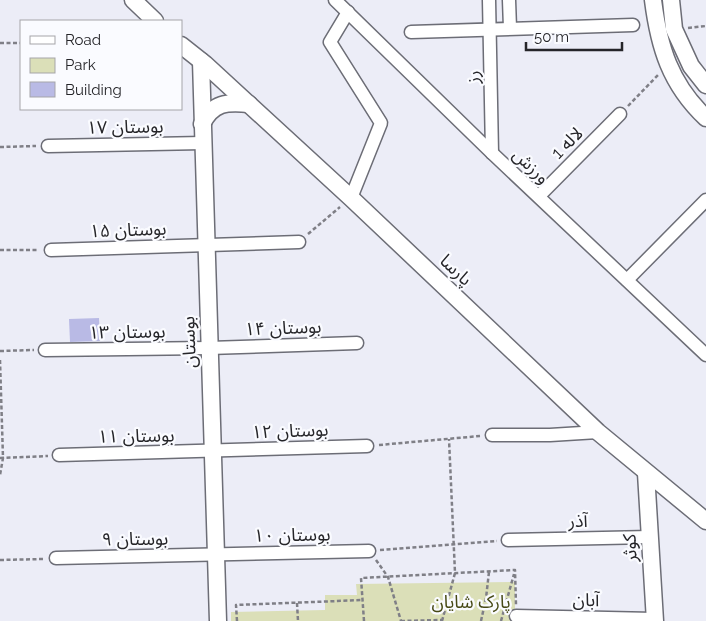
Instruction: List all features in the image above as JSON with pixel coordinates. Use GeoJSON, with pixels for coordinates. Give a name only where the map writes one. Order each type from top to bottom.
{"type":"FeatureCollection","features":[{"type":"Feature","properties":{"kind":"street"},"geometry":{"type":"LineString","coordinates":[[133,0],[154,20]]}},
{"type":"Feature","properties":{"kind":"street","name":"ورزش"},"geometry":{"type":"LineString","coordinates":[[335,0],[492,153],[706,354]]}},
{"type":"Feature","properties":{"kind":"street","name":"رز"},"geometry":{"type":"LineString","coordinates":[[489,0],[492,153]]}},
{"type":"Feature","properties":{"kind":"street"},"geometry":{"type":"LineString","coordinates":[[509,0],[510,28]]}},
{"type":"Feature","properties":{"kind":"street"},"geometry":{"type":"LineString","coordinates":[[653,0],[659,36],[673,76],[706,118]]}},
{"type":"Feature","properties":{"kind":"street"},"geometry":{"type":"LineString","coordinates":[[671,0],[674,29],[691,66],[706,85]]}},
{"type":"Feature","properties":{"kind":"street"},"geometry":{"type":"LineString","coordinates":[[348,12],[330,42],[381,123],[351,198]]}},
{"type":"Feature","properties":{"kind":"street"},"geometry":{"type":"LineString","coordinates":[[411,32],[633,25]]}},
{"type":"Feature","properties":{"kind":"street","name":"پارسا"},"geometry":{"type":"LineString","coordinates":[[182,46],[249,104],[351,198],[598,432],[706,521]]}},
{"type":"Feature","properties":{"kind":"street","name":"بوستان"},"geometry":{"type":"LineString","coordinates":[[201,61],[218,621]]}},
{"type":"Feature","properties":{"kind":"street"},"geometry":{"type":"LineString","coordinates":[[202,124],[211,110],[219,106],[231,102],[249,104]]}},
{"type":"Feature","properties":{"kind":"street","name":"لاله 1"},"geometry":{"type":"LineString","coordinates":[[539,196],[620,114]]}},
{"type":"Feature","properties":{"kind":"street","name":"بوستان ۱۷"},"geometry":{"type":"LineString","coordinates":[[48,146],[203,144]]}},
{"type":"Feature","properties":{"kind":"street"},"geometry":{"type":"LineString","coordinates":[[627,280],[706,200]]}},
{"type":"Feature","properties":{"kind":"street","name":"بوستان ۱۵"},"geometry":{"type":"LineString","coordinates":[[51,250],[300,242]]}},
{"type":"Feature","properties":{"kind":"street","name":"بوستان ۱۴"},"geometry":{"type":"LineString","coordinates":[[209,348],[357,343]]}},
{"type":"Feature","properties":{"kind":"street","name":"بوستان ۱۳"},"geometry":{"type":"LineString","coordinates":[[45,350],[209,348]]}},
{"type":"Feature","properties":{"kind":"street"},"geometry":{"type":"LineString","coordinates":[[492,435],[550,435],[598,432]]}},
{"type":"Feature","properties":{"kind":"street","name":"بوستان ۱۲"},"geometry":{"type":"LineString","coordinates":[[213,452],[367,446]]}},
{"type":"Feature","properties":{"kind":"street","name":"بوستان ۱۱"},"geometry":{"type":"LineString","coordinates":[[59,455],[213,452]]}},
{"type":"Feature","properties":{"kind":"street","name":"کوثر"},"geometry":{"type":"LineString","coordinates":[[646,473],[655,620]]}},
{"type":"Feature","properties":{"kind":"street","name":"آذر"},"geometry":{"type":"LineString","coordinates":[[508,540],[650,537]]}},
{"type":"Feature","properties":{"kind":"street","name":"بوستان ۱۰"},"geometry":{"type":"LineString","coordinates":[[216,554],[369,551]]}},
{"type":"Feature","properties":{"kind":"street","name":"بوستان ۹"},"geometry":{"type":"LineString","coordinates":[[56,558],[216,554]]}},
{"type":"Feature","properties":{"kind":"street","name":"آبان"},"geometry":{"type":"LineString","coordinates":[[516,616],[655,620]]}},
{"type":"Feature","properties":{"kind":"path"},"geometry":{"type":"LineString","coordinates":[[0,43],[20,43]]}},
{"type":"Feature","properties":{"kind":"path"},"geometry":{"type":"LineString","coordinates":[[620,114],[668,64]]}},
{"type":"Feature","properties":{"kind":"path"},"geometry":{"type":"LineString","coordinates":[[0,146],[48,146]]}},
{"type":"Feature","properties":{"kind":"path"},"geometry":{"type":"LineString","coordinates":[[300,242],[351,198]]}},
{"type":"Feature","properties":{"kind":"path"},"geometry":{"type":"LineString","coordinates":[[0,250],[51,250]]}},
{"type":"Feature","properties":{"kind":"path"},"geometry":{"type":"LineString","coordinates":[[0,351],[45,350]]}},
{"type":"Feature","properties":{"kind":"path"},"geometry":{"type":"LineString","coordinates":[[0,360],[0,475]]}},
{"type":"Feature","properties":{"kind":"path"},"geometry":{"type":"LineString","coordinates":[[367,446],[492,435]]}},
{"type":"Feature","properties":{"kind":"path"},"geometry":{"type":"LineString","coordinates":[[369,551],[388,577],[401,621],[442,620],[455,573],[449,439]]}},
{"type":"Feature","properties":{"kind":"path"},"geometry":{"type":"LineString","coordinates":[[1,458],[59,455]]}},
{"type":"Feature","properties":{"kind":"path"},"geometry":{"type":"LineString","coordinates":[[369,551],[508,540]]}},
{"type":"Feature","properties":{"kind":"path"},"geometry":{"type":"LineString","coordinates":[[0,560],[56,558]]}},
{"type":"Feature","properties":{"kind":"path"},"geometry":{"type":"LineString","coordinates":[[364,621],[361,578],[515,570]]}},
{"type":"Feature","properties":{"kind":"path"},"geometry":{"type":"LineString","coordinates":[[515,570],[516,616]]}},
{"type":"Feature","properties":{"kind":"path"},"geometry":{"type":"LineString","coordinates":[[501,621],[515,570]]}},
{"type":"Feature","properties":{"kind":"path"},"geometry":{"type":"LineString","coordinates":[[481,621],[489,572]]}},
{"type":"Feature","properties":{"kind":"path"},"geometry":{"type":"LineString","coordinates":[[237,621],[236,605],[362,600]]}},
{"type":"Feature","properties":{"kind":"path"},"geometry":{"type":"LineString","coordinates":[[297,602],[298,621]]}},
{"type":"Feature","properties":{"kind":"green space","name":"پارک شایان"},"geometry":{"type":"Polygon","coordinates":[[[515,582],[515,621],[231,621],[231,612],[325,610],[325,595],[357,595],[356,584],[515,582]]]}},
{"type":"Feature","properties":{"kind":"building"},"geometry":{"type":"Polygon","coordinates":[[[99,318],[100,341],[70,342],[69,319],[99,318]]]}}]}
